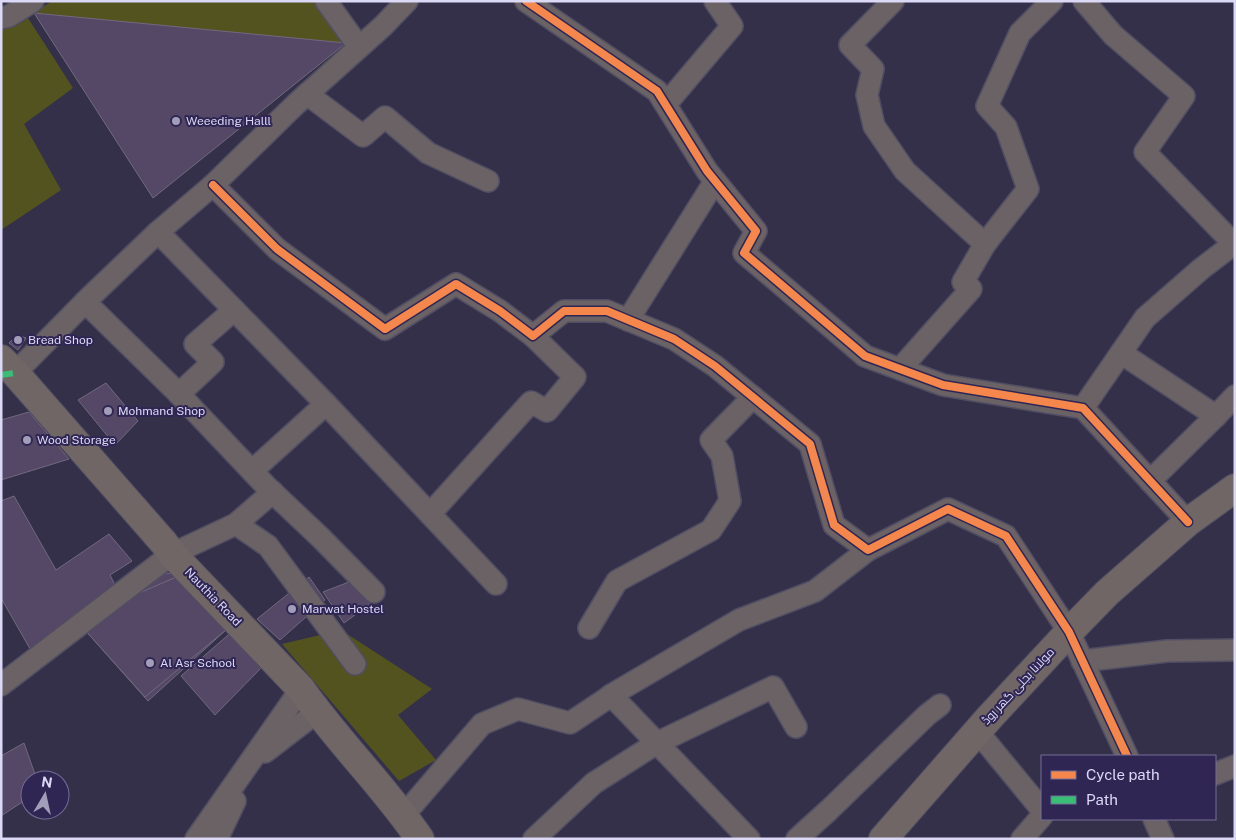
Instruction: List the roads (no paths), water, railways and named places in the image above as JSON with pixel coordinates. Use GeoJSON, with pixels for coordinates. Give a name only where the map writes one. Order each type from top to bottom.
{"type":"FeatureCollection","features":[{"type":"Feature","properties":{"kind":"main road","name":"Nauthia Road"},"geometry":{"type":"LineString","coordinates":[[8,366],[172,554],[301,689],[317,712],[404,816],[420,839]]}},
{"type":"Feature","properties":{"kind":"main road","name":"مولانا بجلی گھر روڈ"},"geometry":{"type":"LineString","coordinates":[[883,839],[977,731],[1068,632],[1107,593],[1188,522],[1235,488]]}},
{"type":"Feature","properties":{"kind":"street"},"geometry":{"type":"LineString","coordinates":[[1,18],[9,16],[33,1]]}},
{"type":"Feature","properties":{"kind":"street"},"geometry":{"type":"LineString","coordinates":[[326,1],[359,47]]}},
{"type":"Feature","properties":{"kind":"street"},"geometry":{"type":"LineString","coordinates":[[8,366],[85,302],[158,232],[213,185],[407,1]]}},
{"type":"Feature","properties":{"kind":"street"},"geometry":{"type":"LineString","coordinates":[[526,1],[657,91],[707,171],[756,231],[744,253],[866,356],[943,385],[1083,408],[1188,522]]}},
{"type":"Feature","properties":{"kind":"street"},"geometry":{"type":"LineString","coordinates":[[666,104],[732,26],[715,1]]}},
{"type":"Feature","properties":{"kind":"street"},"geometry":{"type":"LineString","coordinates":[[893,1],[850,45],[873,69],[867,96],[874,126],[905,171],[985,244]]}},
{"type":"Feature","properties":{"kind":"street"},"geometry":{"type":"LineString","coordinates":[[900,369],[971,289],[964,282],[985,244],[1028,190],[1006,126],[987,106],[1020,33],[1052,1]]}},
{"type":"Feature","properties":{"kind":"street"},"geometry":{"type":"LineString","coordinates":[[1083,408],[1145,318],[1200,269],[1234,243],[1145,152],[1184,96],[1113,35],[1084,1]]}},
{"type":"Feature","properties":{"kind":"street"},"geometry":{"type":"LineString","coordinates":[[307,94],[363,136],[385,118],[428,152],[488,181]]}},
{"type":"Feature","properties":{"kind":"street"},"geometry":{"type":"LineString","coordinates":[[628,320],[716,181]]}},
{"type":"Feature","properties":{"kind":"street"},"geometry":{"type":"LineString","coordinates":[[213,185],[277,249],[385,330],[456,284],[500,311],[533,336],[575,377],[547,411],[531,402],[430,514]]}},
{"type":"Feature","properties":{"kind":"street"},"geometry":{"type":"LineString","coordinates":[[158,232],[326,404],[496,584]]}},
{"type":"Feature","properties":{"kind":"street"},"geometry":{"type":"LineString","coordinates":[[85,302],[179,394],[252,471],[374,592]]}},
{"type":"Feature","properties":{"kind":"street"},"geometry":{"type":"LineString","coordinates":[[179,394],[213,362],[195,344],[234,310]]}},
{"type":"Feature","properties":{"kind":"street"},"geometry":{"type":"LineString","coordinates":[[533,336],[564,311],[607,311],[674,339],[715,366],[810,444],[834,525],[868,550]]}},
{"type":"Feature","properties":{"kind":"street"},"geometry":{"type":"LineString","coordinates":[[1121,353],[1216,416]]}},
{"type":"Feature","properties":{"kind":"street"},"geometry":{"type":"LineString","coordinates":[[1150,481],[1235,396]]}},
{"type":"Feature","properties":{"kind":"street"},"geometry":{"type":"LineString","coordinates":[[589,628],[617,581],[711,530],[730,501],[722,456],[712,440],[753,397]]}},
{"type":"Feature","properties":{"kind":"street"},"geometry":{"type":"LineString","coordinates":[[252,471],[326,404]]}},
{"type":"Feature","properties":{"kind":"street"},"geometry":{"type":"LineString","coordinates":[[1,685],[172,554],[236,524],[273,492]]}},
{"type":"Feature","properties":{"kind":"street"},"geometry":{"type":"LineString","coordinates":[[404,816],[482,724],[518,709],[570,722],[739,620],[815,591],[868,550],[948,509],[1006,536],[1068,632],[1127,755]]}},
{"type":"Feature","properties":{"kind":"street"},"geometry":{"type":"LineString","coordinates":[[236,524],[268,546],[355,664]]}},
{"type":"Feature","properties":{"kind":"street"},"geometry":{"type":"LineString","coordinates":[[1082,661],[1167,651],[1235,650]]}},
{"type":"Feature","properties":{"kind":"street"},"geometry":{"type":"LineString","coordinates":[[534,839],[594,782],[657,743],[773,687],[796,727]]}},
{"type":"Feature","properties":{"kind":"street"},"geometry":{"type":"LineString","coordinates":[[196,839],[301,689]]}},
{"type":"Feature","properties":{"kind":"street"},"geometry":{"type":"LineString","coordinates":[[612,695],[749,839]]}},
{"type":"Feature","properties":{"kind":"street"},"geometry":{"type":"LineString","coordinates":[[797,839],[927,715],[940,705]]}},
{"type":"Feature","properties":{"kind":"street"},"geometry":{"type":"LineString","coordinates":[[217,839],[255,760],[317,712]]}},
{"type":"Feature","properties":{"kind":"street"},"geometry":{"type":"LineString","coordinates":[[977,731],[1041,809]]}},
{"type":"Feature","properties":{"kind":"street"},"geometry":{"type":"LineString","coordinates":[[1216,774],[1235,766]]}},
{"type":"Feature","properties":{"kind":"street"},"geometry":{"type":"LineString","coordinates":[[1022,839],[1041,817]]}},
{"type":"Feature","properties":{"kind":"street"},"geometry":{"type":"LineString","coordinates":[[1154,820],[1163,839]]}},
{"type":"Feature","properties":{"kind":"place","name":"Weeeding Halll"},"geometry":{"type":"Point","coordinates":[176,121]}},
{"type":"Feature","properties":{"kind":"place","name":"Bread Shop"},"geometry":{"type":"Point","coordinates":[18,340]}},
{"type":"Feature","properties":{"kind":"place","name":"Mohmand Shop"},"geometry":{"type":"Point","coordinates":[108,411]}},
{"type":"Feature","properties":{"kind":"place","name":"Wood Storage"},"geometry":{"type":"Point","coordinates":[27,440]}},
{"type":"Feature","properties":{"kind":"place","name":"Marwat Hostel"},"geometry":{"type":"Point","coordinates":[292,609]}},
{"type":"Feature","properties":{"kind":"place","name":"Al Asr School"},"geometry":{"type":"Point","coordinates":[150,663]}}]}
